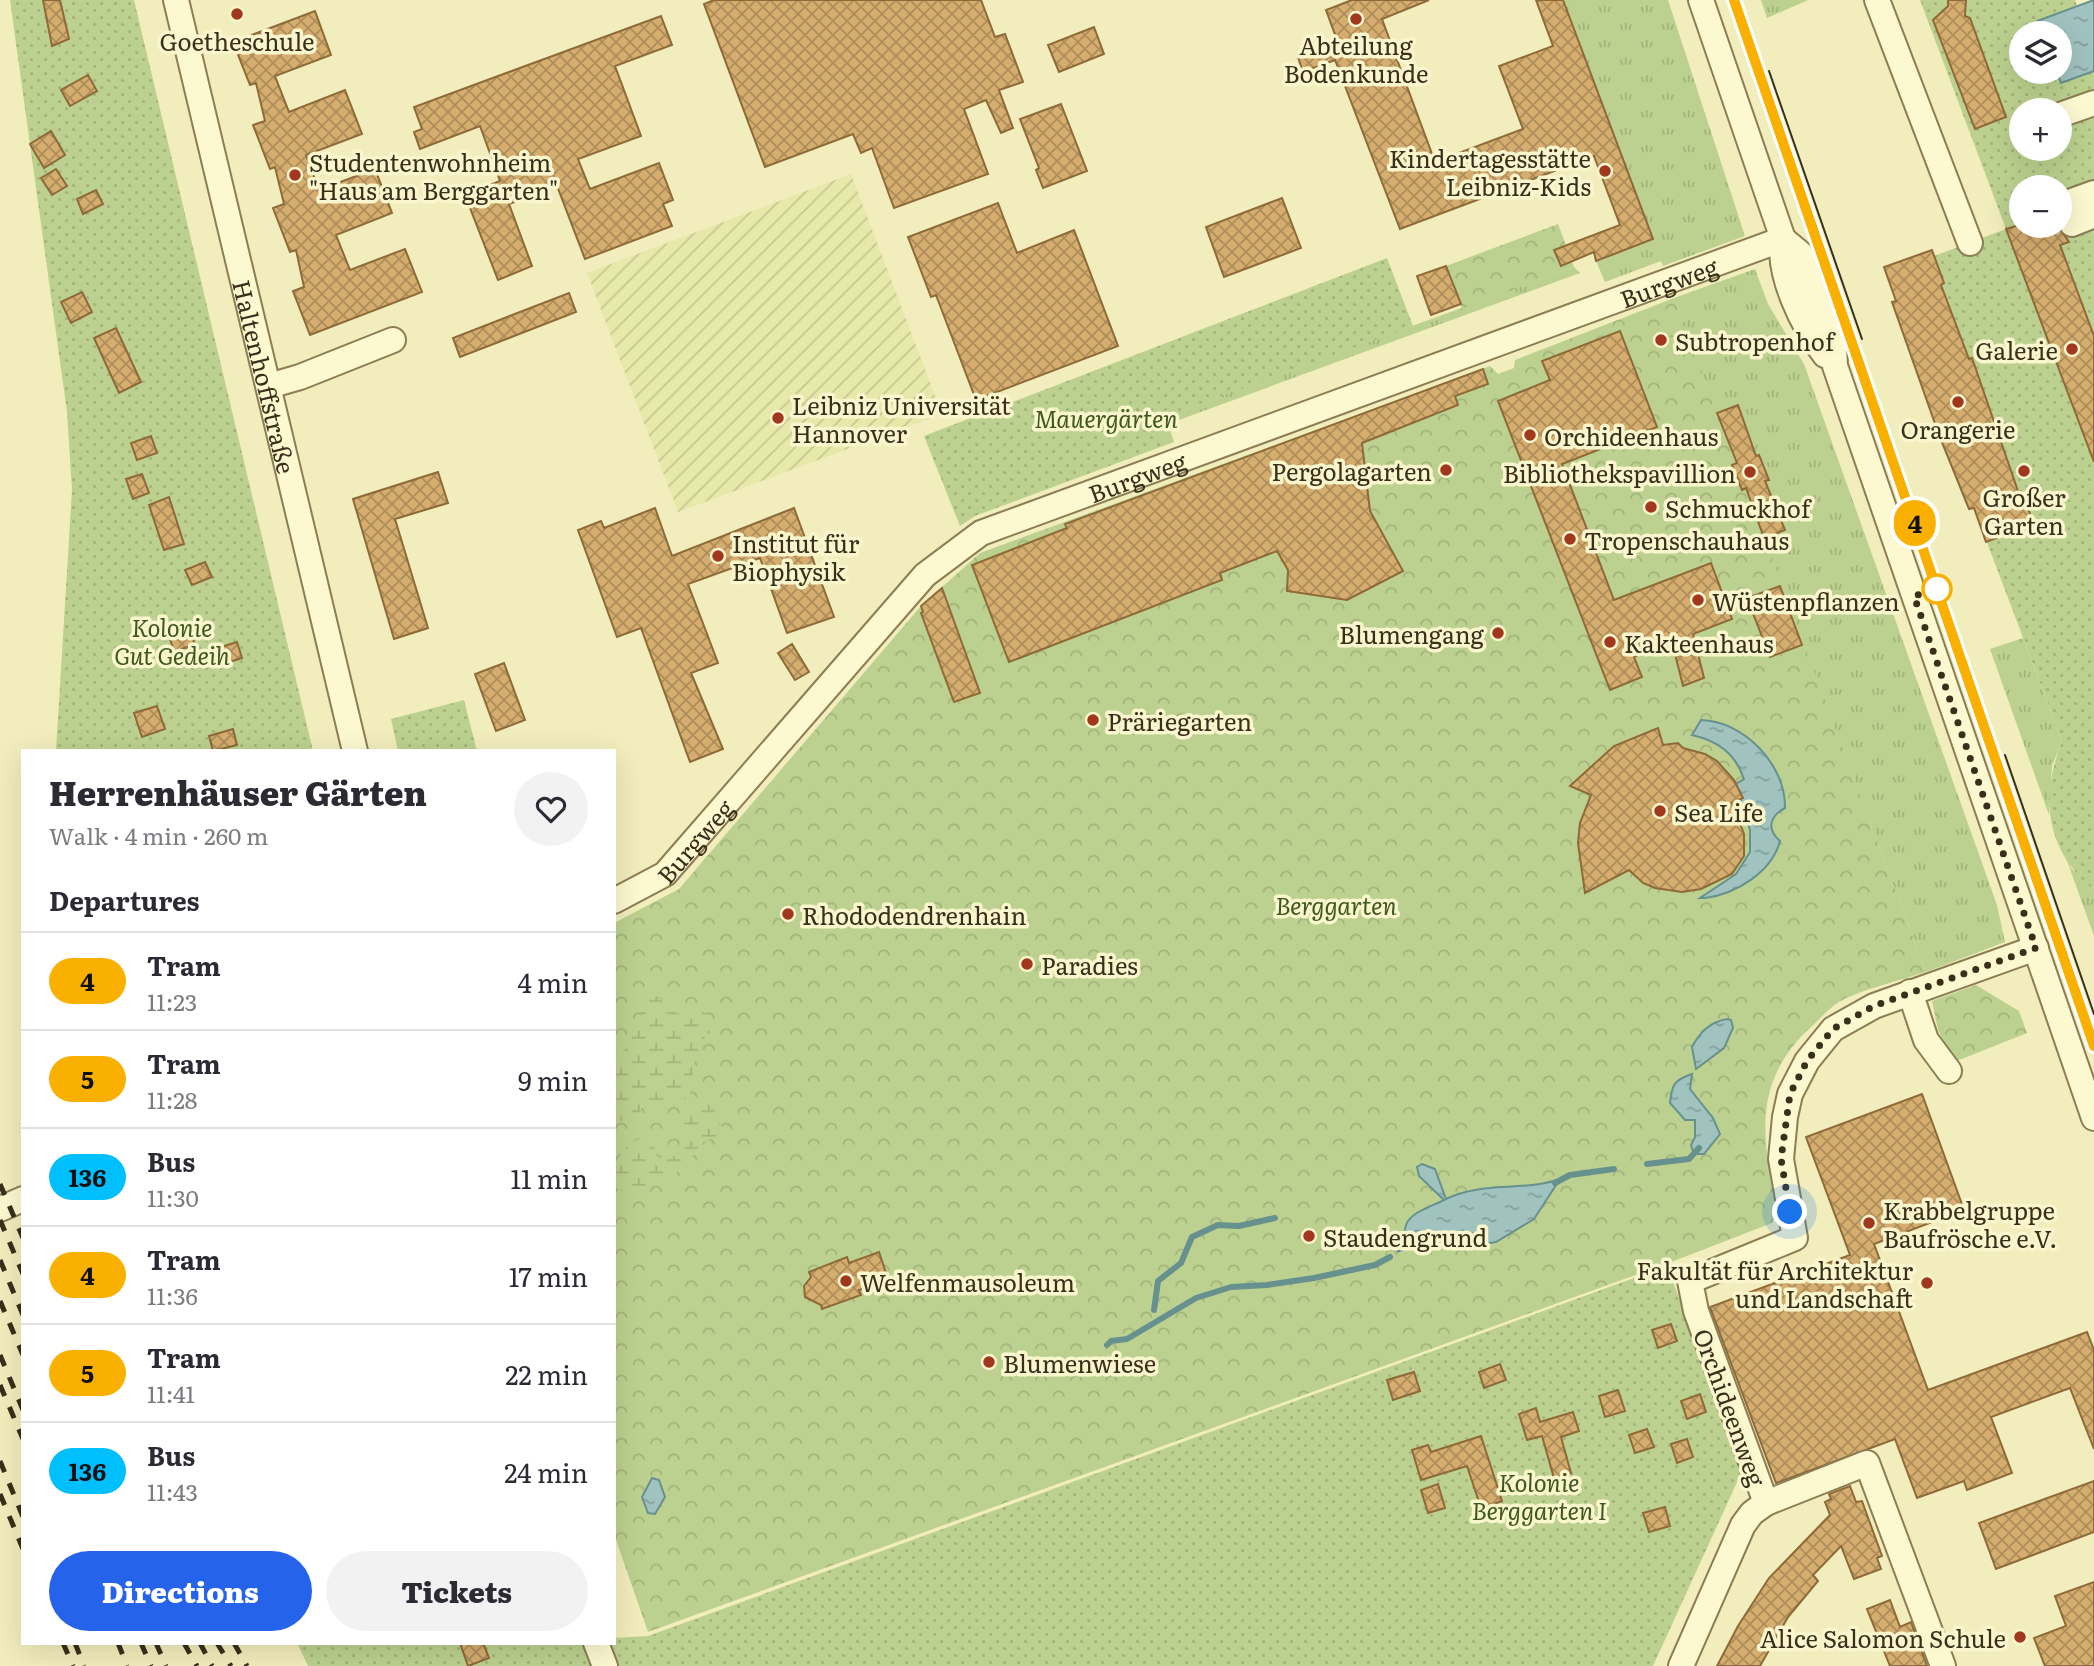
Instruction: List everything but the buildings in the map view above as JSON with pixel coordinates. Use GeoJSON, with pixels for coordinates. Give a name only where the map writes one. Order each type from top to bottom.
{"type":"FeatureCollection","features":[{"type":"Feature","properties":{"kind":"street","name":"Haltenhoffstraße"},"geometry":{"type":"LineString","coordinates":[[176,0],[355,749]]}},
{"type":"Feature","properties":{"kind":"street"},"geometry":{"type":"LineString","coordinates":[[1701,0],[1783,239],[1780,258],[1787,282],[1822,351],[1835,366],[2094,1118]]}},
{"type":"Feature","properties":{"kind":"street"},"geometry":{"type":"LineString","coordinates":[[1877,0],[1970,243]]}},
{"type":"Feature","properties":{"kind":"street"},"geometry":{"type":"LineString","coordinates":[[2072,111],[2094,103]]}},
{"type":"Feature","properties":{"kind":"street"},"geometry":{"type":"LineString","coordinates":[[2077,214],[2094,193]]}},
{"type":"Feature","properties":{"kind":"street","name":"Burgweg"},"geometry":{"type":"LineString","coordinates":[[616,900],[665,874],[925,575],[981,533],[1783,239]]}},
{"type":"Feature","properties":{"kind":"street"},"geometry":{"type":"LineString","coordinates":[[269,386],[300,377],[393,341]]}},
{"type":"Feature","properties":{"kind":"street","name":"Orchideenweg"},"geometry":{"type":"LineString","coordinates":[[1766,1503],[1696,1311],[1690,1281],[1795,1238],[1781,1159],[1790,1094],[1807,1061],[1833,1029],[1874,1006],[2036,948]]}},
{"type":"Feature","properties":{"kind":"street"},"geometry":{"type":"LineString","coordinates":[[1910,992],[1926,1040],[1949,1070]]}},
{"type":"Feature","properties":{"kind":"street"},"geometry":{"type":"LineString","coordinates":[[0,1209],[21,1200]]}},
{"type":"Feature","properties":{"kind":"street"},"geometry":{"type":"LineString","coordinates":[[1681,1666],[1743,1525],[1752,1513],[1766,1503],[1867,1462],[1943,1666]]}},
{"type":"Feature","properties":{"kind":"street"},"geometry":{"type":"LineString","coordinates":[[597,1645],[604,1666]]}},
{"type":"Feature","properties":{"kind":"green space","name":"Kolonie Gut Gedeih"},"geometry":{"type":"Polygon","coordinates":[[[10,0],[134,0],[313,749],[56,749],[72,490],[67,412],[10,0]]]}},
{"type":"Feature","properties":{"kind":"green space"},"geometry":{"type":"Polygon","coordinates":[[[1563,0],[1668,0],[1745,236],[1663,266],[1661,261],[1605,282],[1596,261],[1653,239],[1563,0]]]}},
{"type":"Feature","properties":{"kind":"green space"},"geometry":{"type":"Polygon","coordinates":[[[1761,0],[1808,0],[1767,18],[1761,0]]]}},
{"type":"Feature","properties":{"kind":"green space","name":"Großer Garten"},"geometry":{"type":"Polygon","coordinates":[[[1920,0],[2075,0],[2077,6],[2038,21],[2009,21],[2009,84],[2072,84],[2072,79],[2094,71],[2094,890],[2065,858],[2057,840],[2051,822],[2051,782],[2062,741],[1974,508],[1969,509],[1892,302],[1896,300],[1884,267],[1932,250],[1934,256],[2006,229],[1920,0]]]}},
{"type":"Feature","properties":{"kind":"green space"},"geometry":{"type":"Polygon","coordinates":[[[851,174],[942,414],[678,512],[587,273],[851,174]]]}},
{"type":"Feature","properties":{"kind":"green space"},"geometry":{"type":"Polygon","coordinates":[[[1558,224],[1574,267],[1462,309],[1446,266],[1558,224]]]}},
{"type":"Feature","properties":{"kind":"green space","name":"Mauergärten"},"geometry":{"type":"Polygon","coordinates":[[[1387,258],[1413,326],[1158,419],[1166,445],[975,516],[960,526],[924,436],[1387,258]]]}},
{"type":"Feature","properties":{"kind":"green space"},"geometry":{"type":"Polygon","coordinates":[[[1574,267],[1580,273],[1168,424],[1174,442],[1166,445],[1157,419],[1574,267]]]}},
{"type":"Feature","properties":{"kind":"green space"},"geometry":{"type":"Polygon","coordinates":[[[1755,269],[1768,304],[1804,364],[1997,905],[2005,942],[1926,972],[1764,538],[1785,530],[1765,481],[1768,480],[1759,455],[1756,456],[1738,405],[1717,413],[1674,298],[1755,269]]]}},
{"type":"Feature","properties":{"kind":"green space","name":"Berggarten"},"geometry":{"type":"Polygon","coordinates":[[[1674,298],[1737,463],[1732,465],[1742,489],[1746,488],[1926,972],[1869,989],[1839,1002],[1811,1027],[1778,1069],[1766,1113],[1768,1160],[1778,1211],[1772,1223],[1666,1264],[648,1632],[616,1540],[616,922],[679,889],[921,606],[980,553],[1490,366],[1498,374],[1514,368],[1515,360],[1674,298]]]}},
{"type":"Feature","properties":{"kind":"green space"},"geometry":{"type":"Polygon","coordinates":[[[2023,638],[2062,741],[2052,766],[2049,815],[1990,649],[2023,638]]]}},
{"type":"Feature","properties":{"kind":"green space"},"geometry":{"type":"Polygon","coordinates":[[[464,700],[476,749],[398,749],[391,719],[464,700]]]}},
{"type":"Feature","properties":{"kind":"green space"},"geometry":{"type":"Polygon","coordinates":[[[2066,858],[2071,868],[2094,890],[2094,936],[2066,858]]]}},
{"type":"Feature","properties":{"kind":"green space"},"geometry":{"type":"Polygon","coordinates":[[[1976,985],[2019,1011],[2027,1033],[1954,1062],[1938,1030],[1932,1001],[1976,985]]]}},
{"type":"Feature","properties":{"kind":"green space"},"geometry":{"type":"Polygon","coordinates":[[[647,994],[661,999],[669,1009],[678,1014],[702,1011],[709,1015],[714,1031],[706,1035],[695,1058],[691,1094],[683,1101],[676,1100],[673,1105],[647,1102],[641,1109],[640,1117],[623,1122],[616,1119],[616,1057],[626,1048],[635,1028],[641,1030],[644,1024],[640,1009],[646,1003],[643,997],[647,994]]]}},
{"type":"Feature","properties":{"kind":"green space"},"geometry":{"type":"Polygon","coordinates":[[[706,1104],[711,1105],[728,1139],[723,1142],[715,1137],[701,1143],[689,1162],[666,1182],[657,1186],[635,1186],[626,1193],[616,1188],[618,1161],[633,1142],[651,1136],[657,1157],[667,1158],[683,1150],[689,1142],[681,1120],[706,1104]]]}},
{"type":"Feature","properties":{"kind":"green space","name":"Kolonie Berggarten I"},"geometry":{"type":"Polygon","coordinates":[[[1667,1266],[1743,1469],[1653,1666],[308,1666],[298,1645],[616,1645],[616,1638],[648,1636],[1667,1266]]]}},
{"type":"Feature","properties":{"kind":"water"},"geometry":{"type":"Polygon","coordinates":[[[2094,0],[2094,71],[2072,79],[2072,21],[2037,21],[2094,0]]]}},
{"type":"Feature","properties":{"kind":"water"},"geometry":{"type":"Polygon","coordinates":[[[1701,720],[1732,728],[1760,748],[1778,776],[1785,808],[1773,819],[1771,827],[1780,841],[1776,852],[1761,872],[1729,892],[1705,898],[1700,898],[1736,874],[1750,852],[1750,830],[1736,784],[1744,779],[1740,770],[1730,755],[1718,745],[1692,735],[1701,720]]]}},
{"type":"Feature","properties":{"kind":"water"},"geometry":{"type":"Polygon","coordinates":[[[1731,1020],[1733,1028],[1724,1048],[1696,1069],[1692,1047],[1695,1042],[1711,1025],[1731,1020]]]}},
{"type":"Feature","properties":{"kind":"water"},"geometry":{"type":"Polygon","coordinates":[[[1692,1074],[1690,1089],[1713,1118],[1720,1134],[1704,1154],[1694,1154],[1691,1145],[1695,1137],[1695,1120],[1685,1120],[1670,1103],[1675,1084],[1681,1078],[1692,1074]]]}},
{"type":"Feature","properties":{"kind":"water"},"geometry":{"type":"Polygon","coordinates":[[[1422,1164],[1435,1169],[1446,1199],[1474,1190],[1532,1185],[1560,1179],[1534,1219],[1496,1242],[1464,1247],[1414,1245],[1397,1252],[1403,1242],[1408,1220],[1444,1200],[1419,1176],[1417,1167],[1422,1164]]]}},
{"type":"Feature","properties":{"kind":"water"},"geometry":{"type":"Polygon","coordinates":[[[652,1478],[659,1480],[665,1497],[655,1514],[648,1513],[642,1497],[652,1478]]]}},
{"type":"Feature","properties":{"kind":"waterway"},"geometry":{"type":"LineString","coordinates":[[1647,1164],[1689,1159],[1699,1148]]}},
{"type":"Feature","properties":{"kind":"waterway"},"geometry":{"type":"LineString","coordinates":[[1555,1183],[1570,1175],[1614,1169]]}},
{"type":"Feature","properties":{"kind":"waterway"},"geometry":{"type":"LineString","coordinates":[[1154,1310],[1158,1281],[1181,1263],[1192,1237],[1218,1225],[1239,1226],[1275,1218]]}},
{"type":"Feature","properties":{"kind":"waterway"},"geometry":{"type":"LineString","coordinates":[[1107,1345],[1111,1341],[1127,1339],[1196,1298],[1231,1287],[1314,1278],[1375,1265],[1390,1257]]}},
{"type":"Feature","properties":{"kind":"tram line"},"geometry":{"type":"LineString","coordinates":[[1734,0],[2094,1046]]}},
{"type":"Feature","properties":{"kind":"tram line","name":"4"},"geometry":{"type":"LineString","coordinates":[[1734,0],[2094,1046]]}},
{"type":"Feature","properties":{"kind":"tram line"},"geometry":{"type":"LineString","coordinates":[[1769,71],[1862,339]]}},
{"type":"Feature","properties":{"kind":"tram line"},"geometry":{"type":"LineString","coordinates":[[2005,755],[2094,1014]]}},
{"type":"Feature","properties":{"kind":"railway"},"geometry":{"type":"LineString","coordinates":[[0,1184],[21,1233]]}},
{"type":"Feature","properties":{"kind":"railway"},"geometry":{"type":"LineString","coordinates":[[0,1220],[21,1269]]}},
{"type":"Feature","properties":{"kind":"railway"},"geometry":{"type":"LineString","coordinates":[[0,1260],[21,1310]]}},
{"type":"Feature","properties":{"kind":"railway"},"geometry":{"type":"LineString","coordinates":[[0,1301],[21,1350]]}},
{"type":"Feature","properties":{"kind":"railway"},"geometry":{"type":"LineString","coordinates":[[0,1355],[21,1405]]}},
{"type":"Feature","properties":{"kind":"railway"},"geometry":{"type":"LineString","coordinates":[[0,1385],[21,1434]]}},
{"type":"Feature","properties":{"kind":"railway"},"geometry":{"type":"LineString","coordinates":[[0,1461],[21,1512]]}},
{"type":"Feature","properties":{"kind":"railway"},"geometry":{"type":"LineString","coordinates":[[0,1494],[21,1544]]}},
{"type":"Feature","properties":{"kind":"railway"},"geometry":{"type":"LineString","coordinates":[[64,1645],[73,1666]]}},
{"type":"Feature","properties":{"kind":"railway"},"geometry":{"type":"LineString","coordinates":[[76,1645],[84,1666]]}},
{"type":"Feature","properties":{"kind":"railway"},"geometry":{"type":"LineString","coordinates":[[119,1645],[127,1666]]}},
{"type":"Feature","properties":{"kind":"railway"},"geometry":{"type":"LineString","coordinates":[[142,1645],[151,1666]]}},
{"type":"Feature","properties":{"kind":"railway"},"geometry":{"type":"LineString","coordinates":[[157,1645],[166,1666]]}},
{"type":"Feature","properties":{"kind":"railway"},"geometry":{"type":"LineString","coordinates":[[185,1645],[197,1666]]}},
{"type":"Feature","properties":{"kind":"railway"},"geometry":{"type":"LineString","coordinates":[[201,1645],[212,1666]]}},
{"type":"Feature","properties":{"kind":"railway"},"geometry":{"type":"LineString","coordinates":[[218,1645],[231,1666]]}},
{"type":"Feature","properties":{"kind":"railway"},"geometry":{"type":"LineString","coordinates":[[235,1645],[247,1666]]}},
{"type":"Feature","properties":{"kind":"place","name":"Goetheschule"},"geometry":{"type":"Point","coordinates":[237,14]}},
{"type":"Feature","properties":{"kind":"place","name":"Abteilung Bodenkunde"},"geometry":{"type":"Point","coordinates":[1356,19]}},
{"type":"Feature","properties":{"kind":"place","name":"Kindertagesstätte Leibniz-Kids"},"geometry":{"type":"Point","coordinates":[1605,171]}},
{"type":"Feature","properties":{"kind":"place","name":"Studentenwohnheim \"Haus am Berggarten\""},"geometry":{"type":"Point","coordinates":[295,175]}},
{"type":"Feature","properties":{"kind":"place","name":"Subtropenhof"},"geometry":{"type":"Point","coordinates":[1661,340]}},
{"type":"Feature","properties":{"kind":"place","name":"Galerie"},"geometry":{"type":"Point","coordinates":[2072,349]}},
{"type":"Feature","properties":{"kind":"place","name":"Orangerie"},"geometry":{"type":"Point","coordinates":[1958,402]}},
{"type":"Feature","properties":{"kind":"place","name":"Leibniz Universität Hannover"},"geometry":{"type":"Point","coordinates":[778,418]}},
{"type":"Feature","properties":{"kind":"place","name":"Orchideenhaus"},"geometry":{"type":"Point","coordinates":[1530,435]}},
{"type":"Feature","properties":{"kind":"place","name":"Pergolagarten"},"geometry":{"type":"Point","coordinates":[1446,470]}},
{"type":"Feature","properties":{"kind":"place","name":"Großer Garten"},"geometry":{"type":"Point","coordinates":[2024,471]}},
{"type":"Feature","properties":{"kind":"place","name":"Bibliothekspavillion"},"geometry":{"type":"Point","coordinates":[1750,472]}},
{"type":"Feature","properties":{"kind":"place","name":"Schmuckhof"},"geometry":{"type":"Point","coordinates":[1651,507]}},
{"type":"Feature","properties":{"kind":"place","name":"Tropenschauhaus"},"geometry":{"type":"Point","coordinates":[1570,539]}},
{"type":"Feature","properties":{"kind":"place","name":"Institut für Biophysik"},"geometry":{"type":"Point","coordinates":[718,556]}},
{"type":"Feature","properties":{"kind":"place","name":"Wüstenpflanzen"},"geometry":{"type":"Point","coordinates":[1698,600]}},
{"type":"Feature","properties":{"kind":"place","name":"Blumengang"},"geometry":{"type":"Point","coordinates":[1498,633]}},
{"type":"Feature","properties":{"kind":"place","name":"Kakteenhaus"},"geometry":{"type":"Point","coordinates":[1610,642]}},
{"type":"Feature","properties":{"kind":"place","name":"Präriegarten"},"geometry":{"type":"Point","coordinates":[1093,720]}},
{"type":"Feature","properties":{"kind":"place","name":"Sea Life"},"geometry":{"type":"Point","coordinates":[1660,811]}},
{"type":"Feature","properties":{"kind":"place","name":"Rhododendrenhain"},"geometry":{"type":"Point","coordinates":[788,914]}},
{"type":"Feature","properties":{"kind":"place","name":"Paradies"},"geometry":{"type":"Point","coordinates":[1027,964]}},
{"type":"Feature","properties":{"kind":"place","name":"Krabbelgruppe Baufrösche e.V."},"geometry":{"type":"Point","coordinates":[1869,1223]}},
{"type":"Feature","properties":{"kind":"place","name":"Staudengrund"},"geometry":{"type":"Point","coordinates":[1309,1236]}},
{"type":"Feature","properties":{"kind":"place","name":"Welfenmausoleum"},"geometry":{"type":"Point","coordinates":[846,1281]}},
{"type":"Feature","properties":{"kind":"place","name":"Fakultät für Architektur und Landschaft"},"geometry":{"type":"Point","coordinates":[1927,1283]}},
{"type":"Feature","properties":{"kind":"place","name":"Blumenwiese"},"geometry":{"type":"Point","coordinates":[989,1362]}},
{"type":"Feature","properties":{"kind":"place","name":"Alice Salomon Schule"},"geometry":{"type":"Point","coordinates":[2020,1637]}},
{"type":"Feature","properties":{"kind":"route"},"geometry":{"type":"LineString","coordinates":[[1790,1212],[1781,1159],[1790,1094],[1807,1061],[1833,1029],[1874,1006],[2036,948],[1914,596],[1937,589]]}}]}
